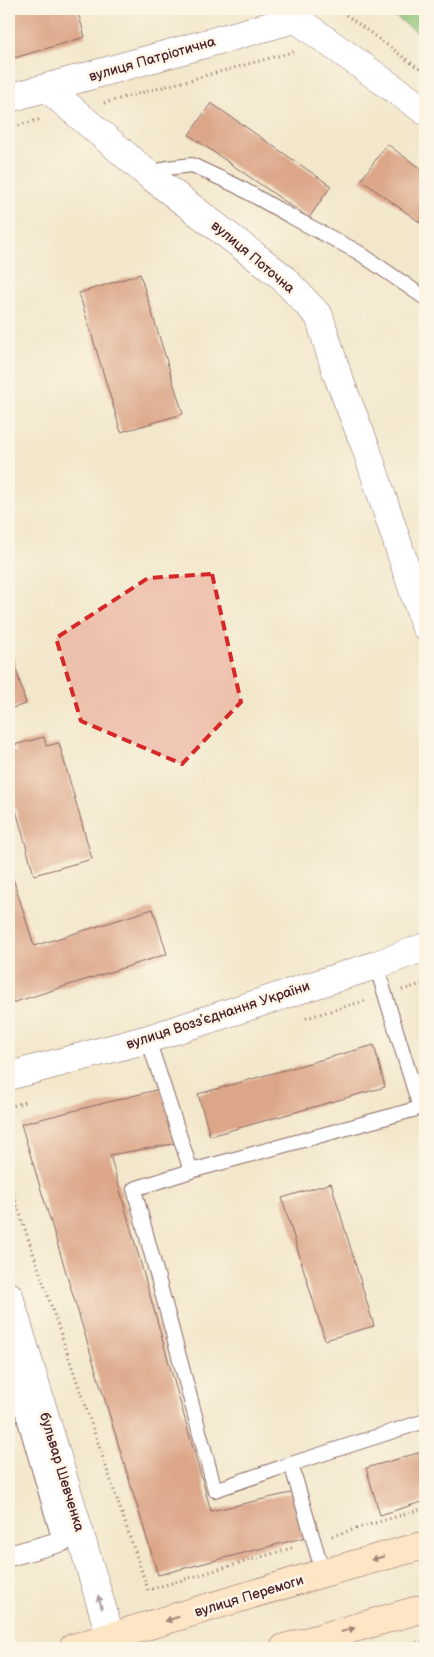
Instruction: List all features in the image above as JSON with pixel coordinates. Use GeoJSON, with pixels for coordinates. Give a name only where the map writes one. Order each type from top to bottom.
{"type":"FeatureCollection","features":[{"type":"Feature","properties":{"kind":"main road","name":"вулиця Перемоги"},"geometry":{"type":"LineString","coordinates":[[73,1648],[112,1643],[323,1573],[425,1545]]}},
{"type":"Feature","properties":{"kind":"main road"},"geometry":{"type":"LineString","coordinates":[[284,1648],[425,1608]]}},
{"type":"Feature","properties":{"kind":"street","name":"вулиця Патріотична"},"geometry":{"type":"LineString","coordinates":[[9,98],[289,14]]}},
{"type":"Feature","properties":{"kind":"street"},"geometry":{"type":"LineString","coordinates":[[289,14],[425,111]]}},
{"type":"Feature","properties":{"kind":"street","name":"вулиця Поточна"},"geometry":{"type":"LineString","coordinates":[[47,88],[150,175],[281,276],[319,316],[338,374],[366,448],[425,626]]}},
{"type":"Feature","properties":{"kind":"street","name":"вулиця Воззʼєднання України"},"geometry":{"type":"LineString","coordinates":[[9,1076],[148,1038],[376,965],[425,947]]}},
{"type":"Feature","properties":{"kind":"street","name":"бульвар Шевченка"},"geometry":{"type":"LineString","coordinates":[[9,1296],[112,1643]]}},
{"type":"Feature","properties":{"kind":"street"},"geometry":{"type":"LineString","coordinates":[[9,1354],[63,1541],[9,1556]]}},
{"type":"Feature","properties":{"kind":"lane"},"geometry":{"type":"LineString","coordinates":[[150,175],[167,168],[192,164],[237,186],[358,252],[425,298]]}},
{"type":"Feature","properties":{"kind":"lane"},"geometry":{"type":"LineString","coordinates":[[376,965],[422,1107],[190,1171],[134,1189],[214,1490],[425,1421]]}},
{"type":"Feature","properties":{"kind":"lane"},"geometry":{"type":"LineString","coordinates":[[148,1038],[190,1171]]}},
{"type":"Feature","properties":{"kind":"lane"},"geometry":{"type":"LineString","coordinates":[[291,1464],[323,1573]]}},
{"type":"Feature","properties":{"kind":"path"},"geometry":{"type":"LineString","coordinates":[[338,9],[425,73]]}},
{"type":"Feature","properties":{"kind":"path"},"geometry":{"type":"LineString","coordinates":[[9,128],[297,51]]}},
{"type":"Feature","properties":{"kind":"path"},"geometry":{"type":"LineString","coordinates":[[9,1182],[148,1590],[425,1508]]}},
{"type":"Feature","properties":{"kind":"path"},"geometry":{"type":"LineString","coordinates":[[397,1648],[425,1640]]}},
{"type":"Feature","properties":{"kind":"highlighted area"},"geometry":{"type":"Polygon","coordinates":[[[212,574],[241,702],[182,764],[81,721],[56,638],[148,578],[212,574]]]}},
{"type":"Feature","properties":{"kind":"green space"},"geometry":{"type":"Polygon","coordinates":[[[385,9],[425,9],[425,38],[385,9]]]}},
{"type":"Feature","properties":{"kind":"building"},"geometry":{"type":"Polygon","coordinates":[[[15,9],[77,9],[85,37],[11,59],[9,52],[9,11],[15,9]]]}},
{"type":"Feature","properties":{"kind":"building"},"geometry":{"type":"Polygon","coordinates":[[[211,103],[331,186],[309,218],[189,135],[211,103]]]}},
{"type":"Feature","properties":{"kind":"building"},"geometry":{"type":"Polygon","coordinates":[[[387,144],[425,172],[425,226],[361,180],[387,144]]]}},
{"type":"Feature","properties":{"kind":"building"},"geometry":{"type":"Polygon","coordinates":[[[140,274],[183,414],[121,432],[79,293],[140,274]]]}},
{"type":"Feature","properties":{"kind":"building"},"geometry":{"type":"Polygon","coordinates":[[[9,643],[26,704],[9,709],[9,643]]]}},
{"type":"Feature","properties":{"kind":"building"},"geometry":{"type":"Polygon","coordinates":[[[44,737],[46,746],[59,743],[92,859],[34,875],[9,785],[9,754],[16,752],[14,745],[44,737]]]}},
{"type":"Feature","properties":{"kind":"building"},"geometry":{"type":"Polygon","coordinates":[[[12,875],[34,946],[153,909],[167,954],[9,1004],[9,876],[12,875]]]}},
{"type":"Feature","properties":{"kind":"building"},"geometry":{"type":"Polygon","coordinates":[[[374,1045],[385,1087],[210,1136],[198,1094],[374,1045]]]}},
{"type":"Feature","properties":{"kind":"building"},"geometry":{"type":"Polygon","coordinates":[[[160,1089],[178,1143],[110,1155],[211,1511],[295,1492],[310,1536],[158,1575],[21,1124],[160,1089]]]}},
{"type":"Feature","properties":{"kind":"building"},"geometry":{"type":"Polygon","coordinates":[[[331,1183],[374,1326],[325,1340],[282,1198],[331,1183]]]}},
{"type":"Feature","properties":{"kind":"building"},"geometry":{"type":"Polygon","coordinates":[[[425,1451],[425,1501],[380,1515],[366,1468],[425,1451]]]}}]}
